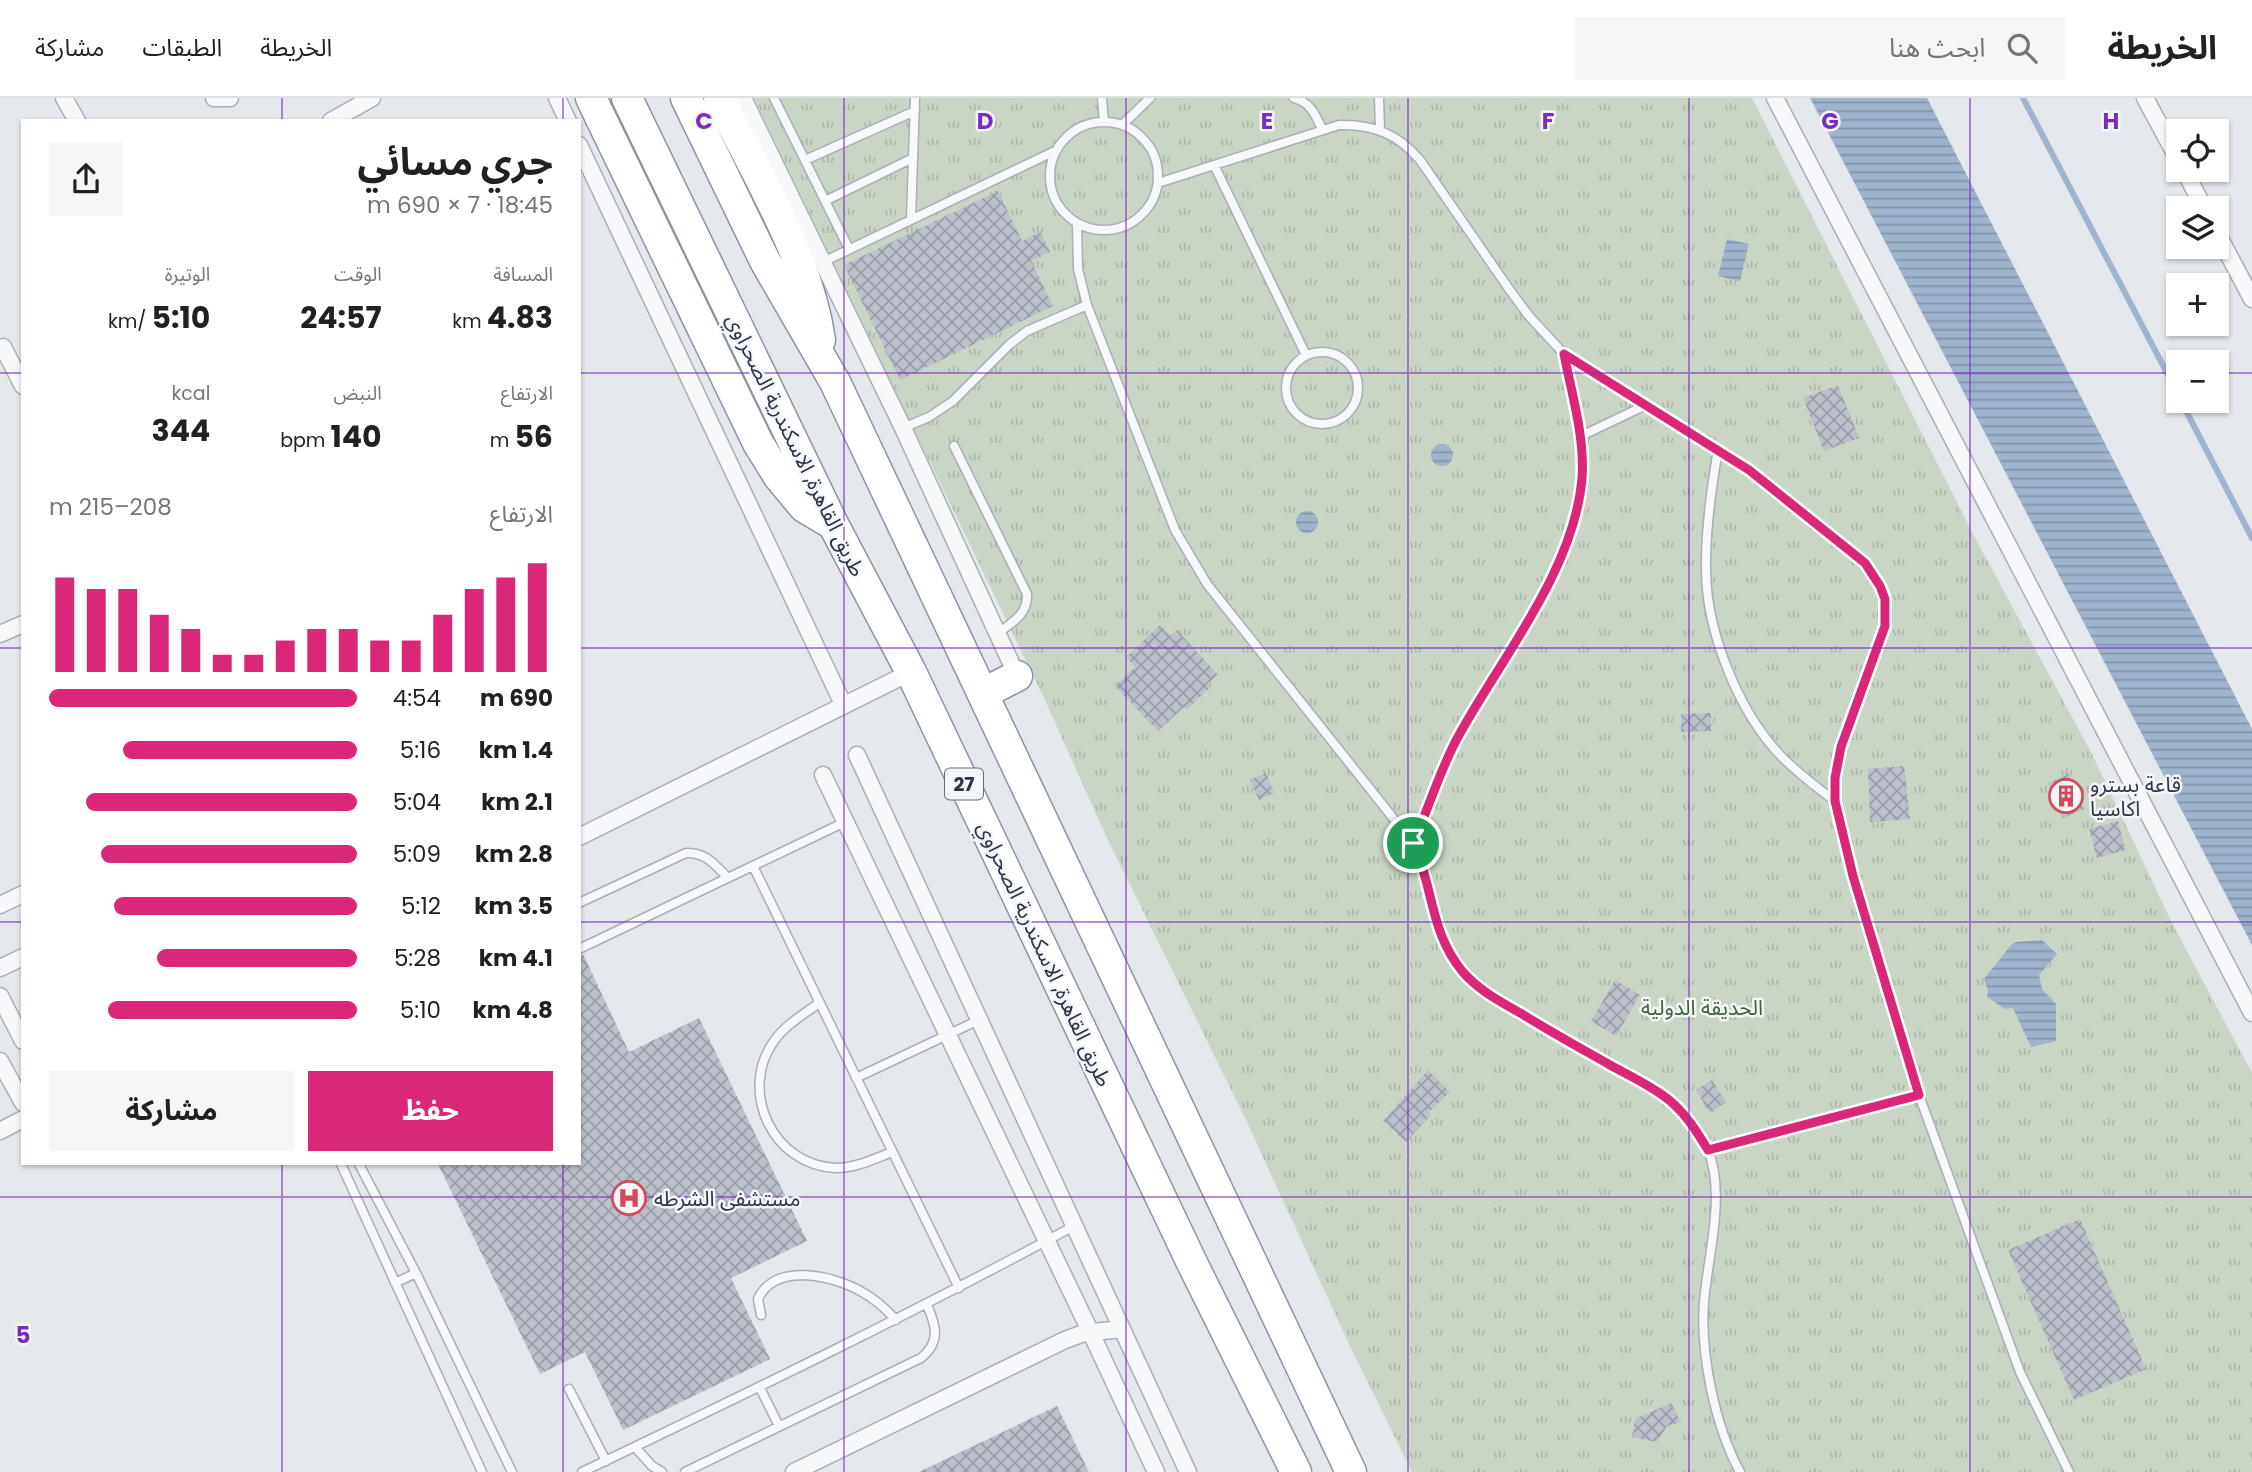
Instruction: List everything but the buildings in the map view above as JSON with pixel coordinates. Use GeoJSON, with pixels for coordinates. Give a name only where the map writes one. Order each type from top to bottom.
{"type":"FeatureCollection","features":[{"type":"Feature","properties":{"kind":"highway"},"geometry":{"type":"LineString","coordinates":[[591,98],[758,443],[779,477],[804,507],[833,524]]}},
{"type":"Feature","properties":{"kind":"highway","name":"طريق القاهرة, الاسكندرية الصحراوي"},"geometry":{"type":"LineString","coordinates":[[627,98],[833,524],[911,672],[1193,1265],[1296,1472]]}},
{"type":"Feature","properties":{"kind":"highway"},"geometry":{"type":"LineString","coordinates":[[686,98],[765,261],[822,358],[984,693],[1249,1261],[1351,1472]]}},
{"type":"Feature","properties":{"kind":"highway"},"geometry":{"type":"LineString","coordinates":[[719,98],[797,256],[813,307],[822,358]]}},
{"type":"Feature","properties":{"kind":"highway"},"geometry":{"type":"LineString","coordinates":[[984,693],[1017,676]]}},
{"type":"Feature","properties":{"kind":"street"},"geometry":{"type":"LineString","coordinates":[[64,98],[76,119]]}},
{"type":"Feature","properties":{"kind":"street"},"geometry":{"type":"LineString","coordinates":[[214,98],[230,98]]}},
{"type":"Feature","properties":{"kind":"street"},"geometry":{"type":"LineString","coordinates":[[335,119],[372,98]]}},
{"type":"Feature","properties":{"kind":"street"},"geometry":{"type":"LineString","coordinates":[[557,98],[567,119]]}},
{"type":"Feature","properties":{"kind":"street"},"geometry":{"type":"LineString","coordinates":[[743,98],[903,429],[1017,676]]}},
{"type":"Feature","properties":{"kind":"street"},"geometry":{"type":"LineString","coordinates":[[1775,98],[2252,1013]]}},
{"type":"Feature","properties":{"kind":"street"},"geometry":{"type":"LineString","coordinates":[[2145,98],[2166,137]]}},
{"type":"Feature","properties":{"kind":"street"},"geometry":{"type":"LineString","coordinates":[[581,149],[843,705]]}},
{"type":"Feature","properties":{"kind":"street"},"geometry":{"type":"LineString","coordinates":[[2229,256],[2252,299]]}},
{"type":"Feature","properties":{"kind":"street"},"geometry":{"type":"LineString","coordinates":[[0,348],[3,347],[21,382]]}},
{"type":"Feature","properties":{"kind":"street"},"geometry":{"type":"LineString","coordinates":[[0,634],[21,625]]}},
{"type":"Feature","properties":{"kind":"street"},"geometry":{"type":"LineString","coordinates":[[581,836],[911,672]]}},
{"type":"Feature","properties":{"kind":"street"},"geometry":{"type":"LineString","coordinates":[[857,755],[1188,1472]]}},
{"type":"Feature","properties":{"kind":"street"},"geometry":{"type":"LineString","coordinates":[[823,775],[1156,1472]]}},
{"type":"Feature","properties":{"kind":"street"},"geometry":{"type":"LineString","coordinates":[[0,905],[21,895]]}},
{"type":"Feature","properties":{"kind":"street"},"geometry":{"type":"LineString","coordinates":[[0,968],[21,958]]}},
{"type":"Feature","properties":{"kind":"street"},"geometry":{"type":"LineString","coordinates":[[0,996],[21,1037]]}},
{"type":"Feature","properties":{"kind":"street"},"geometry":{"type":"LineString","coordinates":[[0,1061],[21,1098]]}},
{"type":"Feature","properties":{"kind":"street"},"geometry":{"type":"LineString","coordinates":[[0,1131],[21,1120]]}},
{"type":"Feature","properties":{"kind":"street"},"geometry":{"type":"LineString","coordinates":[[794,1472],[1065,1340],[1122,1329]]}},
{"type":"Feature","properties":{"kind":"lane"},"geometry":{"type":"LineString","coordinates":[[774,98],[849,249]]}},
{"type":"Feature","properties":{"kind":"lane"},"geometry":{"type":"LineString","coordinates":[[911,219],[915,98]]}},
{"type":"Feature","properties":{"kind":"lane"},"geometry":{"type":"LineString","coordinates":[[1102,98],[1104,122]]}},
{"type":"Feature","properties":{"kind":"lane"},"geometry":{"type":"LineString","coordinates":[[1122,125],[1150,98]]}},
{"type":"Feature","properties":{"kind":"lane"},"geometry":{"type":"LineString","coordinates":[[1294,98],[1307,103],[1322,129]]}},
{"type":"Feature","properties":{"kind":"lane"},"geometry":{"type":"LineString","coordinates":[[1378,98],[1380,130]]}},
{"type":"Feature","properties":{"kind":"lane"},"geometry":{"type":"LineString","coordinates":[[805,160],[915,111]]}},
{"type":"Feature","properties":{"kind":"lane"},"geometry":{"type":"LineString","coordinates":[[1104,122],[1122,125],[1143,138],[1156,158],[1158,183],[1150,205],[1134,222],[1123,227],[1100,230],[1077,223],[1068,216],[1054,196],[1050,173],[1057,150],[1076,130],[1090,124],[1104,122]]}},
{"type":"Feature","properties":{"kind":"lane"},"geometry":{"type":"LineString","coordinates":[[1158,183],[1322,129],[1354,125],[1380,130],[1398,139],[1420,160],[1529,316],[1564,354],[1749,470],[1865,563],[1885,599],[1885,626],[1841,747],[1835,778],[1835,801],[1853,876],[1919,1095],[2020,1372],[2069,1472]]}},
{"type":"Feature","properties":{"kind":"lane"},"geometry":{"type":"LineString","coordinates":[[822,262],[1057,150]]}},
{"type":"Feature","properties":{"kind":"lane"},"geometry":{"type":"LineString","coordinates":[[825,201],[913,158]]}},
{"type":"Feature","properties":{"kind":"lane"},"geometry":{"type":"LineString","coordinates":[[1214,165],[1306,355]]}},
{"type":"Feature","properties":{"kind":"lane"},"geometry":{"type":"LineString","coordinates":[[1077,223],[1078,269],[1087,304],[1184,548],[1208,584],[1413,843],[1423,865],[1436,924],[1444,943],[1463,972],[1486,992],[1669,1100],[1698,1132],[1708,1150],[1717,1206],[1704,1305],[1704,1337],[1715,1402],[1724,1435],[1740,1472]]}},
{"type":"Feature","properties":{"kind":"lane"},"geometry":{"type":"LineString","coordinates":[[903,429],[929,417],[953,401],[1010,344],[1027,331],[1087,304]]}},
{"type":"Feature","properties":{"kind":"lane"},"geometry":{"type":"LineString","coordinates":[[1320,351],[1335,353],[1347,361],[1356,372],[1359,387],[1357,400],[1351,412],[1340,420],[1317,424],[1297,414],[1290,404],[1286,393],[1290,371],[1306,355],[1320,351]]}},
{"type":"Feature","properties":{"kind":"lane"},"geometry":{"type":"LineString","coordinates":[[1413,843],[1457,739],[1528,621],[1565,548],[1579,503],[1582,478],[1581,436],[1564,354]]}},
{"type":"Feature","properties":{"kind":"lane"},"geometry":{"type":"LineString","coordinates":[[1581,436],[1644,406]]}},
{"type":"Feature","properties":{"kind":"lane"},"geometry":{"type":"LineString","coordinates":[[954,446],[1027,594],[1022,614],[997,633]]}},
{"type":"Feature","properties":{"kind":"lane"},"geometry":{"type":"LineString","coordinates":[[1718,450],[1707,526],[1706,574],[1726,666],[1758,727],[1780,755],[1806,780],[1835,801]]}},
{"type":"Feature","properties":{"kind":"lane"},"geometry":{"type":"LineString","coordinates":[[581,948],[845,822]]}},
{"type":"Feature","properties":{"kind":"lane"},"geometry":{"type":"LineString","coordinates":[[581,902],[686,853],[707,857],[728,878]]}},
{"type":"Feature","properties":{"kind":"lane"},"geometry":{"type":"LineString","coordinates":[[753,866],[959,1288]]}},
{"type":"Feature","properties":{"kind":"lane"},"geometry":{"type":"LineString","coordinates":[[819,1003],[784,1028],[768,1049],[763,1061],[758,1088],[769,1126],[785,1147],[808,1162],[820,1166],[834,1168],[860,1165],[892,1152]]}},
{"type":"Feature","properties":{"kind":"lane"},"geometry":{"type":"LineString","coordinates":[[856,1078],[979,1020]]}},
{"type":"Feature","properties":{"kind":"lane"},"geometry":{"type":"LineString","coordinates":[[1708,1150],[1919,1095]]}},
{"type":"Feature","properties":{"kind":"lane"},"geometry":{"type":"LineString","coordinates":[[341,1165],[482,1472]]}},
{"type":"Feature","properties":{"kind":"lane"},"geometry":{"type":"LineString","coordinates":[[360,1165],[416,1273],[512,1472]]}},
{"type":"Feature","properties":{"kind":"lane"},"geometry":{"type":"LineString","coordinates":[[582,1472],[927,1305],[1074,1226]]}},
{"type":"Feature","properties":{"kind":"lane"},"geometry":{"type":"LineString","coordinates":[[395,1283],[416,1273]]}},
{"type":"Feature","properties":{"kind":"lane"},"geometry":{"type":"LineString","coordinates":[[761,1315],[758,1299],[763,1289],[783,1279],[806,1275],[832,1280],[861,1291],[896,1320]]}},
{"type":"Feature","properties":{"kind":"lane"},"geometry":{"type":"LineString","coordinates":[[685,1472],[928,1352],[936,1336],[936,1327],[927,1305]]}},
{"type":"Feature","properties":{"kind":"lane"},"geometry":{"type":"LineString","coordinates":[[760,1388],[779,1426]]}},
{"type":"Feature","properties":{"kind":"lane"},"geometry":{"type":"LineString","coordinates":[[569,1389],[606,1461]]}},
{"type":"Feature","properties":{"kind":"lane"},"geometry":{"type":"LineString","coordinates":[[635,1447],[652,1466],[662,1472]]}},
{"type":"Feature","properties":{"kind":"green space","name":"الحديقة الدولية"},"geometry":{"type":"Polygon","coordinates":[[[754,98],[1752,98],[1973,534],[2092,754],[2172,923],[2252,1073],[2252,1472],[1412,1472],[1349,1344],[1246,1120],[1107,838],[1044,698],[754,98]]]}},
{"type":"Feature","properties":{"kind":"water"},"geometry":{"type":"Polygon","coordinates":[[[1810,98],[1927,98],[2252,729],[2252,945],[1810,98]]]}},
{"type":"Feature","properties":{"kind":"water"},"geometry":{"type":"Polygon","coordinates":[[[1727,239],[1749,244],[1740,281],[1718,276],[1727,239]]]}},
{"type":"Feature","properties":{"kind":"water"},"geometry":{"type":"Polygon","coordinates":[[[1442,444],[1450,447],[1453,455],[1450,463],[1442,466],[1434,463],[1431,455],[1434,447],[1442,444]]]}},
{"type":"Feature","properties":{"kind":"water"},"geometry":{"type":"Polygon","coordinates":[[[1307,511],[1315,514],[1318,522],[1315,530],[1307,533],[1299,530],[1296,522],[1299,514],[1307,511]]]}},
{"type":"Feature","properties":{"kind":"water"},"geometry":{"type":"Polygon","coordinates":[[[2042,940],[2057,954],[2039,975],[2042,989],[2056,1004],[2056,1041],[2031,1047],[2013,1008],[2005,1009],[1987,997],[1988,990],[1984,979],[2011,945],[2016,942],[2042,940]]]}},
{"type":"Feature","properties":{"kind":"waterway"},"geometry":{"type":"LineString","coordinates":[[2023,98],[2166,371]]}},
{"type":"Feature","properties":{"kind":"waterway"},"geometry":{"type":"LineString","coordinates":[[2187,413],[2252,538]]}},
{"type":"Feature","properties":{"kind":"place","name":"قاعة بسترو اكاسيا"},"geometry":{"type":"Point","coordinates":[2066,796]}},
{"type":"Feature","properties":{"kind":"place","name":"مستشفى الشرطه"},"geometry":{"type":"Point","coordinates":[629,1198]}},
{"type":"Feature","properties":{"kind":"route"},"geometry":{"type":"LineString","coordinates":[[1564,354],[1749,470],[1865,563],[1880,586],[1885,599],[1885,626],[1845,732],[1835,778],[1835,801],[1853,876],[1919,1095],[1708,1150],[1698,1132],[1684,1116],[1669,1100],[1651,1087],[1565,1040],[1474,984],[1444,943],[1430,902],[1423,865],[1413,843],[1457,739],[1528,621],[1573,527],[1582,478],[1581,436],[1564,354]]}}]}
